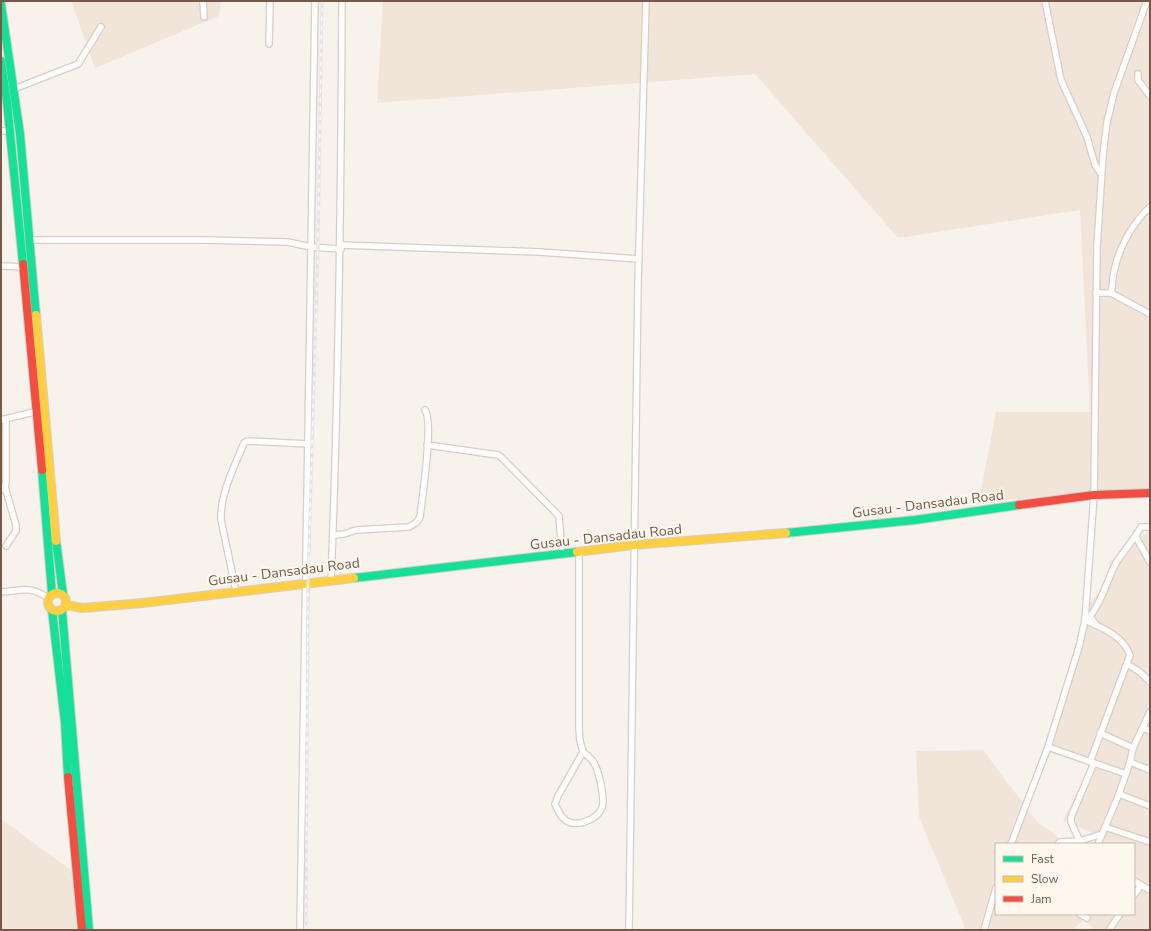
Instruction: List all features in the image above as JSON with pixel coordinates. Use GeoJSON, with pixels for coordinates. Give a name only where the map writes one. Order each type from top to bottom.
{"type":"FeatureCollection","features":[{"type":"Feature","properties":{"kind":"main road"},"geometry":{"type":"LineString","coordinates":[[1,4],[20,134],[24,191],[47,424],[57,558],[63,594],[66,599],[64,607],[70,689],[76,834]]}},
{"type":"Feature","properties":{"kind":"main road"},"geometry":{"type":"LineString","coordinates":[[1,61],[10,131],[38,411],[50,596],[48,603],[52,610],[79,860],[89,930]]}},
{"type":"Feature","properties":{"kind":"main road","name":"Gusau - Dansadau Road"},"geometry":{"type":"LineString","coordinates":[[64,607],[82,608],[143,603],[633,545],[738,538],[915,520],[1094,496],[1150,493]]}},
{"type":"Feature","properties":{"kind":"main road"},"geometry":{"type":"LineString","coordinates":[[50,596],[57,592],[63,594]]}},
{"type":"Feature","properties":{"kind":"main road"},"geometry":{"type":"LineString","coordinates":[[52,610],[57,611],[64,607]]}},
{"type":"Feature","properties":{"kind":"main road"},"geometry":{"type":"LineString","coordinates":[[79,860],[82,930]]}},
{"type":"Feature","properties":{"kind":"street"},"geometry":{"type":"LineString","coordinates":[[203,1],[204,17]]}},
{"type":"Feature","properties":{"kind":"street"},"geometry":{"type":"LineString","coordinates":[[269,44],[270,1]]}},
{"type":"Feature","properties":{"kind":"street"},"geometry":{"type":"LineString","coordinates":[[300,930],[315,1]]}},
{"type":"Feature","properties":{"kind":"street"},"geometry":{"type":"LineString","coordinates":[[331,580],[341,247],[342,1]]}},
{"type":"Feature","properties":{"kind":"street"},"geometry":{"type":"LineString","coordinates":[[629,930],[633,545],[646,1]]}},
{"type":"Feature","properties":{"kind":"street"},"geometry":{"type":"LineString","coordinates":[[1045,1],[1061,80],[1087,137],[1095,165],[1101,174]]}},
{"type":"Feature","properties":{"kind":"street"},"geometry":{"type":"LineString","coordinates":[[1011,843],[1048,747],[1079,647],[1085,620],[1094,496],[1097,247],[1101,174],[1108,122],[1114,93],[1147,1]]}},
{"type":"Feature","properties":{"kind":"street"},"geometry":{"type":"LineString","coordinates":[[14,89],[78,64],[101,27]]}},
{"type":"Feature","properties":{"kind":"street"},"geometry":{"type":"LineString","coordinates":[[1138,74],[1138,80],[1150,96]]}},
{"type":"Feature","properties":{"kind":"street"},"geometry":{"type":"LineString","coordinates":[[1,131],[10,131]]}},
{"type":"Feature","properties":{"kind":"street"},"geometry":{"type":"LineString","coordinates":[[1111,293],[1117,261],[1129,235],[1143,214],[1150,207]]}},
{"type":"Feature","properties":{"kind":"street"},"geometry":{"type":"LineString","coordinates":[[29,240],[203,240],[288,242],[311,247],[540,252],[639,259]]}},
{"type":"Feature","properties":{"kind":"street"},"geometry":{"type":"LineString","coordinates":[[1,266],[24,267]]}},
{"type":"Feature","properties":{"kind":"street"},"geometry":{"type":"LineString","coordinates":[[1096,294],[1111,293],[1150,314]]}},
{"type":"Feature","properties":{"kind":"street"},"geometry":{"type":"LineString","coordinates":[[333,535],[344,534],[356,530],[409,527],[417,522],[420,517],[429,420],[428,414],[425,410]]}},
{"type":"Feature","properties":{"kind":"street"},"geometry":{"type":"LineString","coordinates":[[6,546],[16,531],[16,525],[3,488],[4,420],[38,411]]}},
{"type":"Feature","properties":{"kind":"street"},"geometry":{"type":"LineString","coordinates":[[236,591],[220,509],[223,497],[244,443],[247,441],[308,444]]}},
{"type":"Feature","properties":{"kind":"street"},"geometry":{"type":"LineString","coordinates":[[427,445],[498,455],[502,458],[559,516],[562,553]]}},
{"type":"Feature","properties":{"kind":"street"},"geometry":{"type":"LineString","coordinates":[[1096,625],[1090,616],[1098,607],[1104,589],[1116,563],[1136,537],[1141,527],[1150,527]]}},
{"type":"Feature","properties":{"kind":"street"},"geometry":{"type":"LineString","coordinates":[[1136,537],[1150,562]]}},
{"type":"Feature","properties":{"kind":"street"},"geometry":{"type":"LineString","coordinates":[[579,551],[580,741],[583,752],[594,762],[599,776],[603,803],[598,813],[589,820],[580,823],[570,823],[562,818],[555,804],[583,752]]}},
{"type":"Feature","properties":{"kind":"street"},"geometry":{"type":"LineString","coordinates":[[1,592],[31,589],[50,596]]}},
{"type":"Feature","properties":{"kind":"street"},"geometry":{"type":"LineString","coordinates":[[1080,843],[1071,822],[1071,817],[1092,762],[1100,733],[1130,655],[1127,646],[1110,632],[1085,620]]}},
{"type":"Feature","properties":{"kind":"street"},"geometry":{"type":"LineString","coordinates":[[1127,664],[1140,672],[1150,682]]}},
{"type":"Feature","properties":{"kind":"street"},"geometry":{"type":"LineString","coordinates":[[1098,843],[1119,794],[1130,762],[1133,748],[1150,712]]}},
{"type":"Feature","properties":{"kind":"street"},"geometry":{"type":"LineString","coordinates":[[1143,728],[1150,732]]}},
{"type":"Feature","properties":{"kind":"street"},"geometry":{"type":"LineString","coordinates":[[1100,733],[1133,748]]}},
{"type":"Feature","properties":{"kind":"street"},"geometry":{"type":"LineString","coordinates":[[1048,747],[1126,774]]}},
{"type":"Feature","properties":{"kind":"street"},"geometry":{"type":"LineString","coordinates":[[1130,762],[1150,770]]}},
{"type":"Feature","properties":{"kind":"street"},"geometry":{"type":"LineString","coordinates":[[1119,794],[1150,806]]}},
{"type":"Feature","properties":{"kind":"street"},"geometry":{"type":"LineString","coordinates":[[1105,827],[1150,842]]}},
{"type":"Feature","properties":{"kind":"street"},"geometry":{"type":"LineString","coordinates":[[1059,843],[1080,843],[1102,834]]}},
{"type":"Feature","properties":{"kind":"street"},"geometry":{"type":"LineString","coordinates":[[1135,882],[1150,890]]}},
{"type":"Feature","properties":{"kind":"street"},"geometry":{"type":"LineString","coordinates":[[1135,894],[1141,885]]}},
{"type":"Feature","properties":{"kind":"street"},"geometry":{"type":"LineString","coordinates":[[984,930],[995,892]]}},
{"type":"Feature","properties":{"kind":"street"},"geometry":{"type":"LineString","coordinates":[[1082,915],[1087,918]]}},
{"type":"Feature","properties":{"kind":"street"},"geometry":{"type":"LineString","coordinates":[[1109,930],[1118,915]]}},
{"type":"Feature","properties":{"kind":"shaded area"},"geometry":{"type":"Polygon","coordinates":[[[71,1],[221,1],[219,16],[95,68],[71,1]]]}},
{"type":"Feature","properties":{"kind":"shaded area"},"geometry":{"type":"Polygon","coordinates":[[[383,1],[1150,1],[1150,496],[1116,495],[979,501],[996,412],[1090,412],[1080,210],[898,238],[755,74],[377,103],[383,1]]]}},
{"type":"Feature","properties":{"kind":"shaded area"},"geometry":{"type":"Polygon","coordinates":[[[1150,530],[1150,930],[1095,930],[1083,920],[1073,930],[966,930],[919,817],[916,751],[983,750],[1038,823],[1054,833],[1063,843],[995,843],[995,915],[1135,915],[1135,843],[1099,843],[1097,835],[1063,820],[1091,766],[1044,751],[1090,603],[1113,576],[1109,562],[1150,530]]]}},
{"type":"Feature","properties":{"kind":"shaded area"},"geometry":{"type":"Polygon","coordinates":[[[1,819],[76,874],[76,930],[1,930],[1,819]]]}},
{"type":"Feature","properties":{"kind":"railway"},"geometry":{"type":"LineString","coordinates":[[306,930],[308,582],[318,247],[322,1]]}},
{"type":"Feature","properties":{"kind":"traffic: fast"},"geometry":{"type":"LineString","coordinates":[[1,4],[20,134],[36,315]]}},
{"type":"Feature","properties":{"kind":"traffic: fast"},"geometry":{"type":"LineString","coordinates":[[1,61],[7,102],[23,264]]}},
{"type":"Feature","properties":{"kind":"traffic: fast"},"geometry":{"type":"LineString","coordinates":[[42,470],[52,594]]}},
{"type":"Feature","properties":{"kind":"traffic: fast"},"geometry":{"type":"LineString","coordinates":[[786,533],[915,520],[1019,505]]}},
{"type":"Feature","properties":{"kind":"traffic: fast"},"geometry":{"type":"LineString","coordinates":[[56,541],[63,594]]}},
{"type":"Feature","properties":{"kind":"traffic: fast"},"geometry":{"type":"LineString","coordinates":[[354,578],[577,552]]}},
{"type":"Feature","properties":{"kind":"traffic: fast"},"geometry":{"type":"LineString","coordinates":[[52,610],[65,723],[68,777]]}},
{"type":"Feature","properties":{"kind":"traffic: fast"},"geometry":{"type":"LineString","coordinates":[[62,610],[89,930]]}},
{"type":"Feature","properties":{"kind":"traffic: slow"},"geometry":{"type":"LineString","coordinates":[[36,315],[56,541]]}},
{"type":"Feature","properties":{"kind":"traffic: slow"},"geometry":{"type":"LineString","coordinates":[[577,552],[633,545],[786,533]]}},
{"type":"Feature","properties":{"kind":"traffic: slow"},"geometry":{"type":"LineString","coordinates":[[66,605],[82,608],[143,603],[354,578]]}},
{"type":"Feature","properties":{"kind":"traffic: slow"},"geometry":{"type":"LineString","coordinates":[[53,593],[61,593],[66,598],[66,602],[64,609],[61,611],[53,611],[48,606],[48,598],[53,593]]}},
{"type":"Feature","properties":{"kind":"traffic: jam"},"geometry":{"type":"LineString","coordinates":[[23,264],[42,470]]}},
{"type":"Feature","properties":{"kind":"traffic: jam"},"geometry":{"type":"LineString","coordinates":[[1019,505],[1094,495],[1150,493]]}},
{"type":"Feature","properties":{"kind":"traffic: jam"},"geometry":{"type":"LineString","coordinates":[[68,777],[82,930]]}}]}
